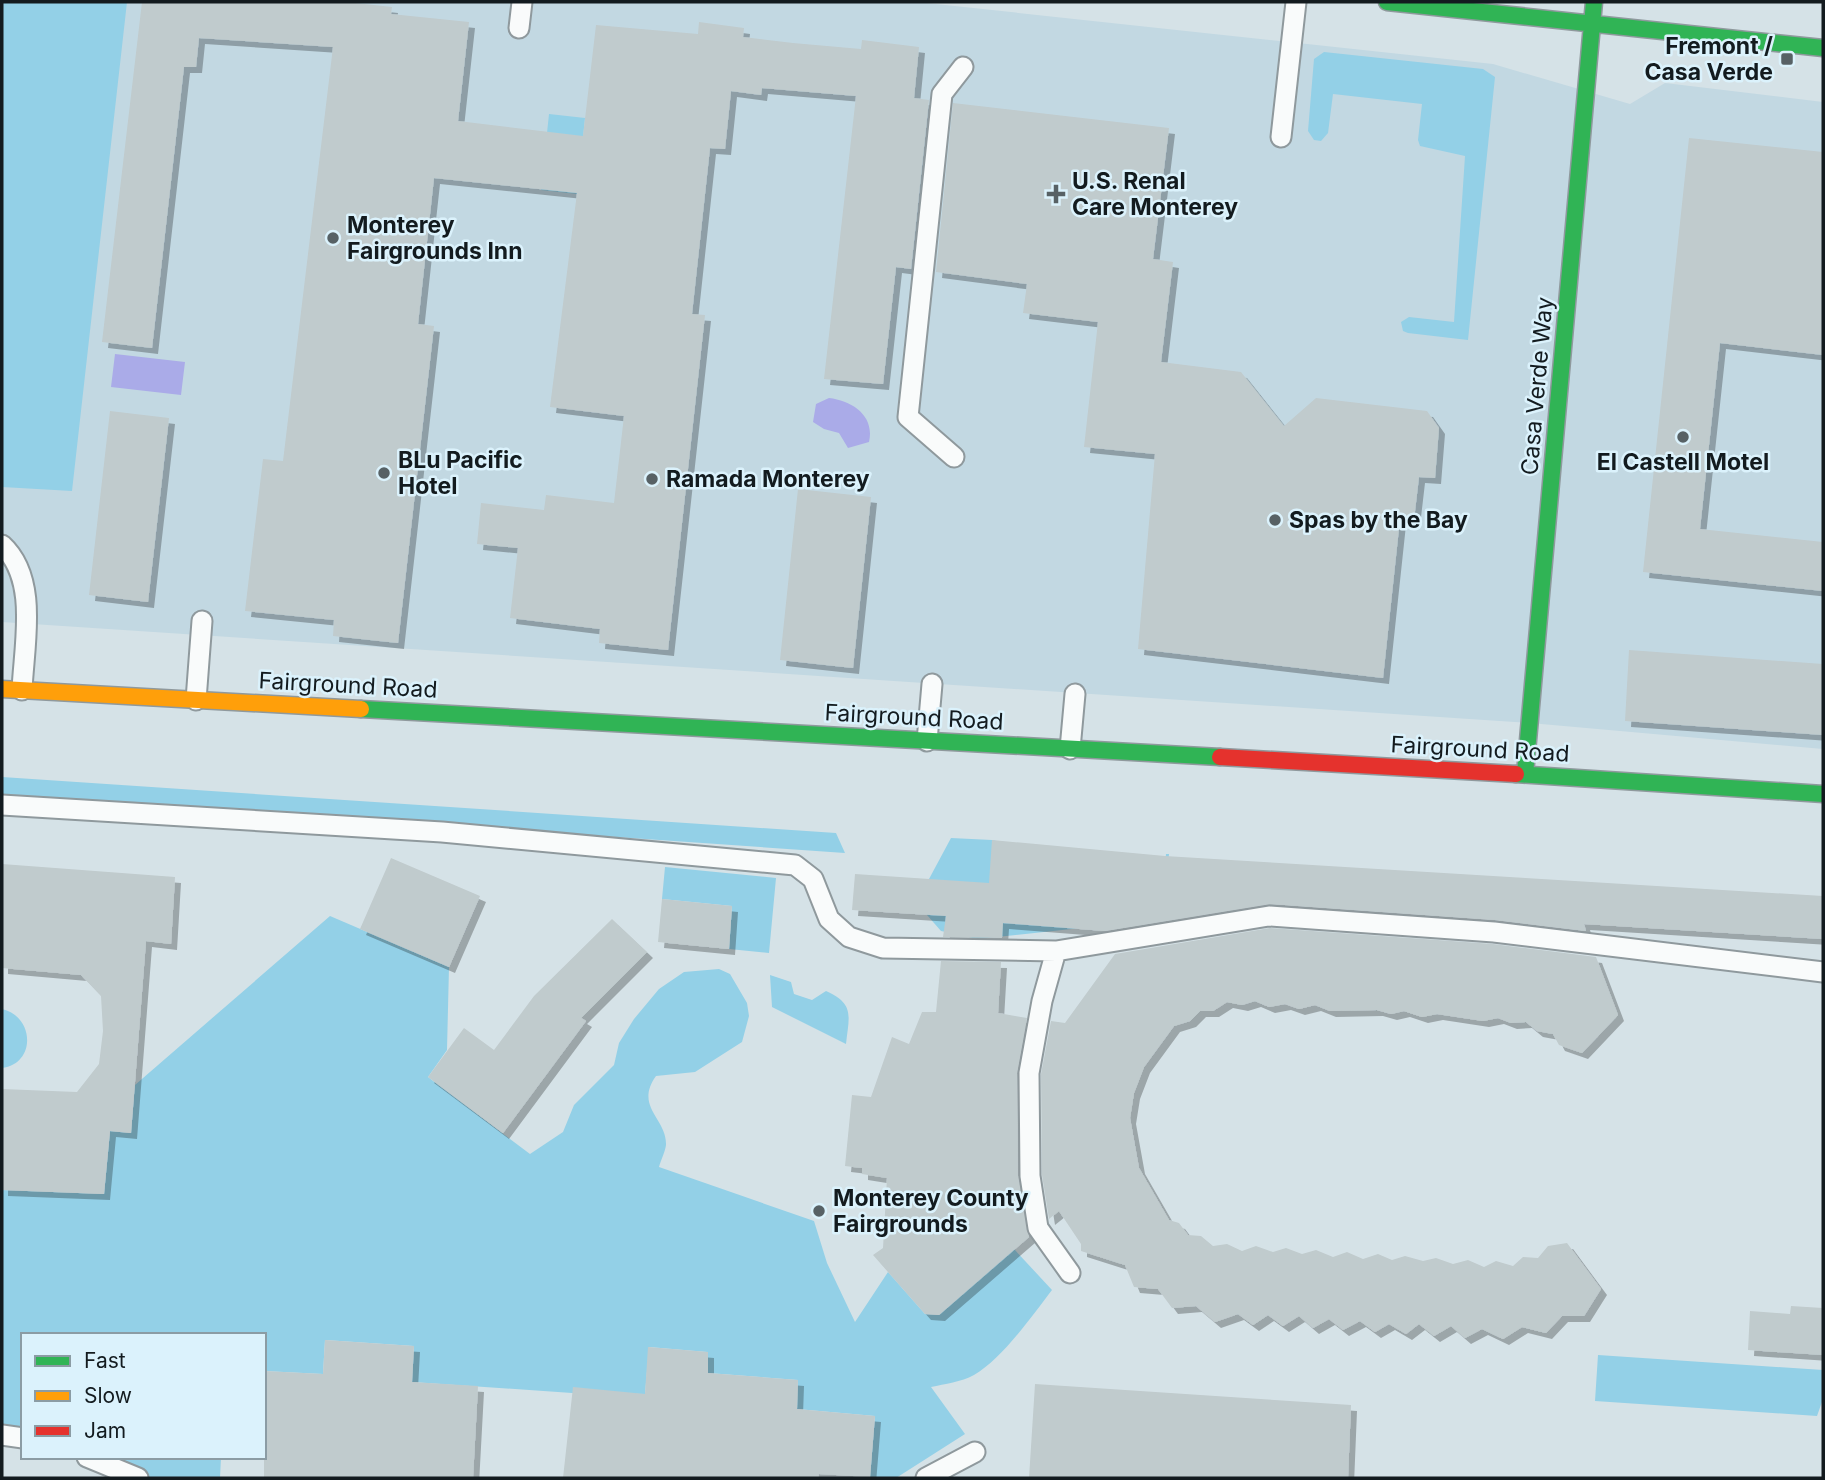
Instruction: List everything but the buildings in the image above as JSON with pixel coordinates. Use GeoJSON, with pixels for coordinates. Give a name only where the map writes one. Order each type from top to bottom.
{"type":"FeatureCollection","features":[{"type":"Feature","properties":{"kind":"street"},"geometry":{"type":"LineString","coordinates":[[1387,2],[1823,48]]}},
{"type":"Feature","properties":{"kind":"street","name":"Casa Verde Way"},"geometry":{"type":"LineString","coordinates":[[1525,774],[1594,2]]}},
{"type":"Feature","properties":{"kind":"street","name":"Fairground Road"},"geometry":{"type":"LineString","coordinates":[[2,689],[1525,774],[1823,794]]}},
{"type":"Feature","properties":{"kind":"lane"},"geometry":{"type":"LineString","coordinates":[[519,28],[522,2]]}},
{"type":"Feature","properties":{"kind":"lane"},"geometry":{"type":"LineString","coordinates":[[1281,137],[1296,2]]}},
{"type":"Feature","properties":{"kind":"lane"},"geometry":{"type":"LineString","coordinates":[[954,457],[908,417],[942,94],[963,66]]}},
{"type":"Feature","properties":{"kind":"lane"},"geometry":{"type":"LineString","coordinates":[[2,545],[11,554],[22,574],[25,597],[22,690]]}},
{"type":"Feature","properties":{"kind":"lane"},"geometry":{"type":"LineString","coordinates":[[196,699],[202,621]]}},
{"type":"Feature","properties":{"kind":"lane"},"geometry":{"type":"LineString","coordinates":[[927,741],[932,684]]}},
{"type":"Feature","properties":{"kind":"lane"},"geometry":{"type":"LineString","coordinates":[[1070,749],[1075,694]]}},
{"type":"Feature","properties":{"kind":"lane"},"geometry":{"type":"LineString","coordinates":[[2,805],[442,832],[794,865],[813,879],[830,919],[849,937],[883,948],[1056,951],[1269,916],[1494,932],[1823,972]]}},
{"type":"Feature","properties":{"kind":"lane"},"geometry":{"type":"LineString","coordinates":[[1056,951],[1042,1001],[1029,1073],[1030,1176],[1038,1228],[1070,1273]]}},
{"type":"Feature","properties":{"kind":"lane"},"geometry":{"type":"LineString","coordinates":[[2,1434],[21,1438]]}},
{"type":"Feature","properties":{"kind":"lane"},"geometry":{"type":"LineString","coordinates":[[926,1478],[975,1452]]}},
{"type":"Feature","properties":{"kind":"lane"},"geometry":{"type":"LineString","coordinates":[[92,1459],[138,1478]]}},
{"type":"Feature","properties":{"kind":"shaded area"},"geometry":{"type":"Polygon","coordinates":[[[2,2],[917,2],[1493,64],[1630,104],[1665,83],[1823,102],[1823,749],[1530,723],[2,622],[2,2]]]}},
{"type":"Feature","properties":{"kind":"shaded area"},"geometry":{"type":"Polygon","coordinates":[[[2,2],[127,2],[72,491],[2,487],[2,2]]]}},
{"type":"Feature","properties":{"kind":"shaded area"},"geometry":{"type":"Polygon","coordinates":[[[1324,52],[1483,69],[1495,77],[1468,340],[1408,333],[1403,331],[1401,322],[1409,317],[1454,322],[1465,156],[1420,146],[1418,140],[1422,104],[1333,94],[1328,133],[1321,141],[1314,140],[1308,131],[1314,59],[1324,52]]]}},
{"type":"Feature","properties":{"kind":"shaded area"},"geometry":{"type":"Polygon","coordinates":[[[549,114],[585,118],[577,194],[541,190],[549,114]]]}},
{"type":"Feature","properties":{"kind":"shaded area"},"geometry":{"type":"Polygon","coordinates":[[[115,354],[185,362],[181,395],[111,387],[115,354]]]}},
{"type":"Feature","properties":{"kind":"shaded area"},"geometry":{"type":"Polygon","coordinates":[[[829,398],[846,402],[860,411],[869,425],[869,442],[848,448],[839,433],[824,429],[813,422],[816,404],[829,398]]]}},
{"type":"Feature","properties":{"kind":"shaded area"},"geometry":{"type":"Polygon","coordinates":[[[2,777],[836,833],[845,853],[2,794],[2,777]]]}},
{"type":"Feature","properties":{"kind":"shaded area"},"geometry":{"type":"Polygon","coordinates":[[[951,838],[992,840],[1164,878],[1166,854],[1169,854],[1164,910],[1155,920],[978,939],[941,931],[927,915],[929,879],[951,838]]]}},
{"type":"Feature","properties":{"kind":"shaded area"},"geometry":{"type":"Polygon","coordinates":[[[665,867],[776,878],[769,953],[729,949],[732,906],[662,899],[665,867]]]}},
{"type":"Feature","properties":{"kind":"shaded area"},"geometry":{"type":"Polygon","coordinates":[[[330,916],[449,967],[447,1050],[428,1077],[530,1154],[563,1132],[574,1105],[614,1065],[619,1043],[634,1019],[659,989],[684,972],[719,969],[730,974],[747,1003],[749,1016],[742,1042],[695,1072],[656,1076],[648,1096],[665,1136],[666,1145],[659,1167],[814,1221],[827,1263],[855,1322],[888,1272],[925,1314],[939,1315],[1014,1249],[1052,1290],[1016,1336],[985,1368],[964,1379],[931,1387],[965,1434],[896,1478],[870,1478],[875,1416],[797,1409],[798,1380],[708,1373],[707,1352],[649,1347],[645,1394],[572,1393],[412,1382],[414,1346],[325,1340],[323,1374],[266,1371],[266,1333],[21,1333],[21,1438],[2,1435],[2,1190],[104,1194],[110,1131],[131,1133],[135,1085],[330,916]]]}},
{"type":"Feature","properties":{"kind":"shaded area"},"geometry":{"type":"Polygon","coordinates":[[[770,975],[791,982],[794,994],[812,1000],[826,991],[842,1001],[849,1018],[846,1044],[772,1007],[770,975]]]}},
{"type":"Feature","properties":{"kind":"shaded area"},"geometry":{"type":"Polygon","coordinates":[[[2,1009],[13,1013],[20,1020],[27,1039],[21,1058],[2,1068],[2,1009]]]}},
{"type":"Feature","properties":{"kind":"shaded area"},"geometry":{"type":"Polygon","coordinates":[[[1598,1355],[1823,1370],[1823,1399],[1817,1416],[1595,1401],[1598,1355]]]}},
{"type":"Feature","properties":{"kind":"shaded area"},"geometry":{"type":"Polygon","coordinates":[[[92,1459],[221,1459],[220,1478],[138,1478],[92,1459]]]}},
{"type":"Feature","properties":{"kind":"traffic: fast"},"geometry":{"type":"LineString","coordinates":[[1387,2],[1823,48]]}},
{"type":"Feature","properties":{"kind":"traffic: fast"},"geometry":{"type":"LineString","coordinates":[[1525,774],[1594,2]]}},
{"type":"Feature","properties":{"kind":"traffic: fast"},"geometry":{"type":"LineString","coordinates":[[361,709],[1220,757]]}},
{"type":"Feature","properties":{"kind":"traffic: fast"},"geometry":{"type":"LineString","coordinates":[[1516,774],[1823,794]]}},
{"type":"Feature","properties":{"kind":"traffic: slow"},"geometry":{"type":"LineString","coordinates":[[2,689],[361,709]]}},
{"type":"Feature","properties":{"kind":"traffic: jam"},"geometry":{"type":"LineString","coordinates":[[1220,757],[1516,774]]}},
{"type":"Feature","properties":{"kind":"place","name":"Fremont / Casa Verde"},"geometry":{"type":"Point","coordinates":[1787,59]}},
{"type":"Feature","properties":{"kind":"place","name":"U.S. Renal Care Monterey"},"geometry":{"type":"Point","coordinates":[1056,194]}},
{"type":"Feature","properties":{"kind":"place","name":"Monterey Fairgrounds Inn"},"geometry":{"type":"Point","coordinates":[333,238]}},
{"type":"Feature","properties":{"kind":"place","name":"El Castell Motel"},"geometry":{"type":"Point","coordinates":[1683,437]}},
{"type":"Feature","properties":{"kind":"place","name":"BLu Pacific Hotel"},"geometry":{"type":"Point","coordinates":[384,473]}},
{"type":"Feature","properties":{"kind":"place","name":"Ramada Monterey"},"geometry":{"type":"Point","coordinates":[652,479]}},
{"type":"Feature","properties":{"kind":"place","name":"Spas by the Bay"},"geometry":{"type":"Point","coordinates":[1275,520]}},
{"type":"Feature","properties":{"kind":"place","name":"Monterey County Fairgrounds"},"geometry":{"type":"Point","coordinates":[819,1211]}}]}
